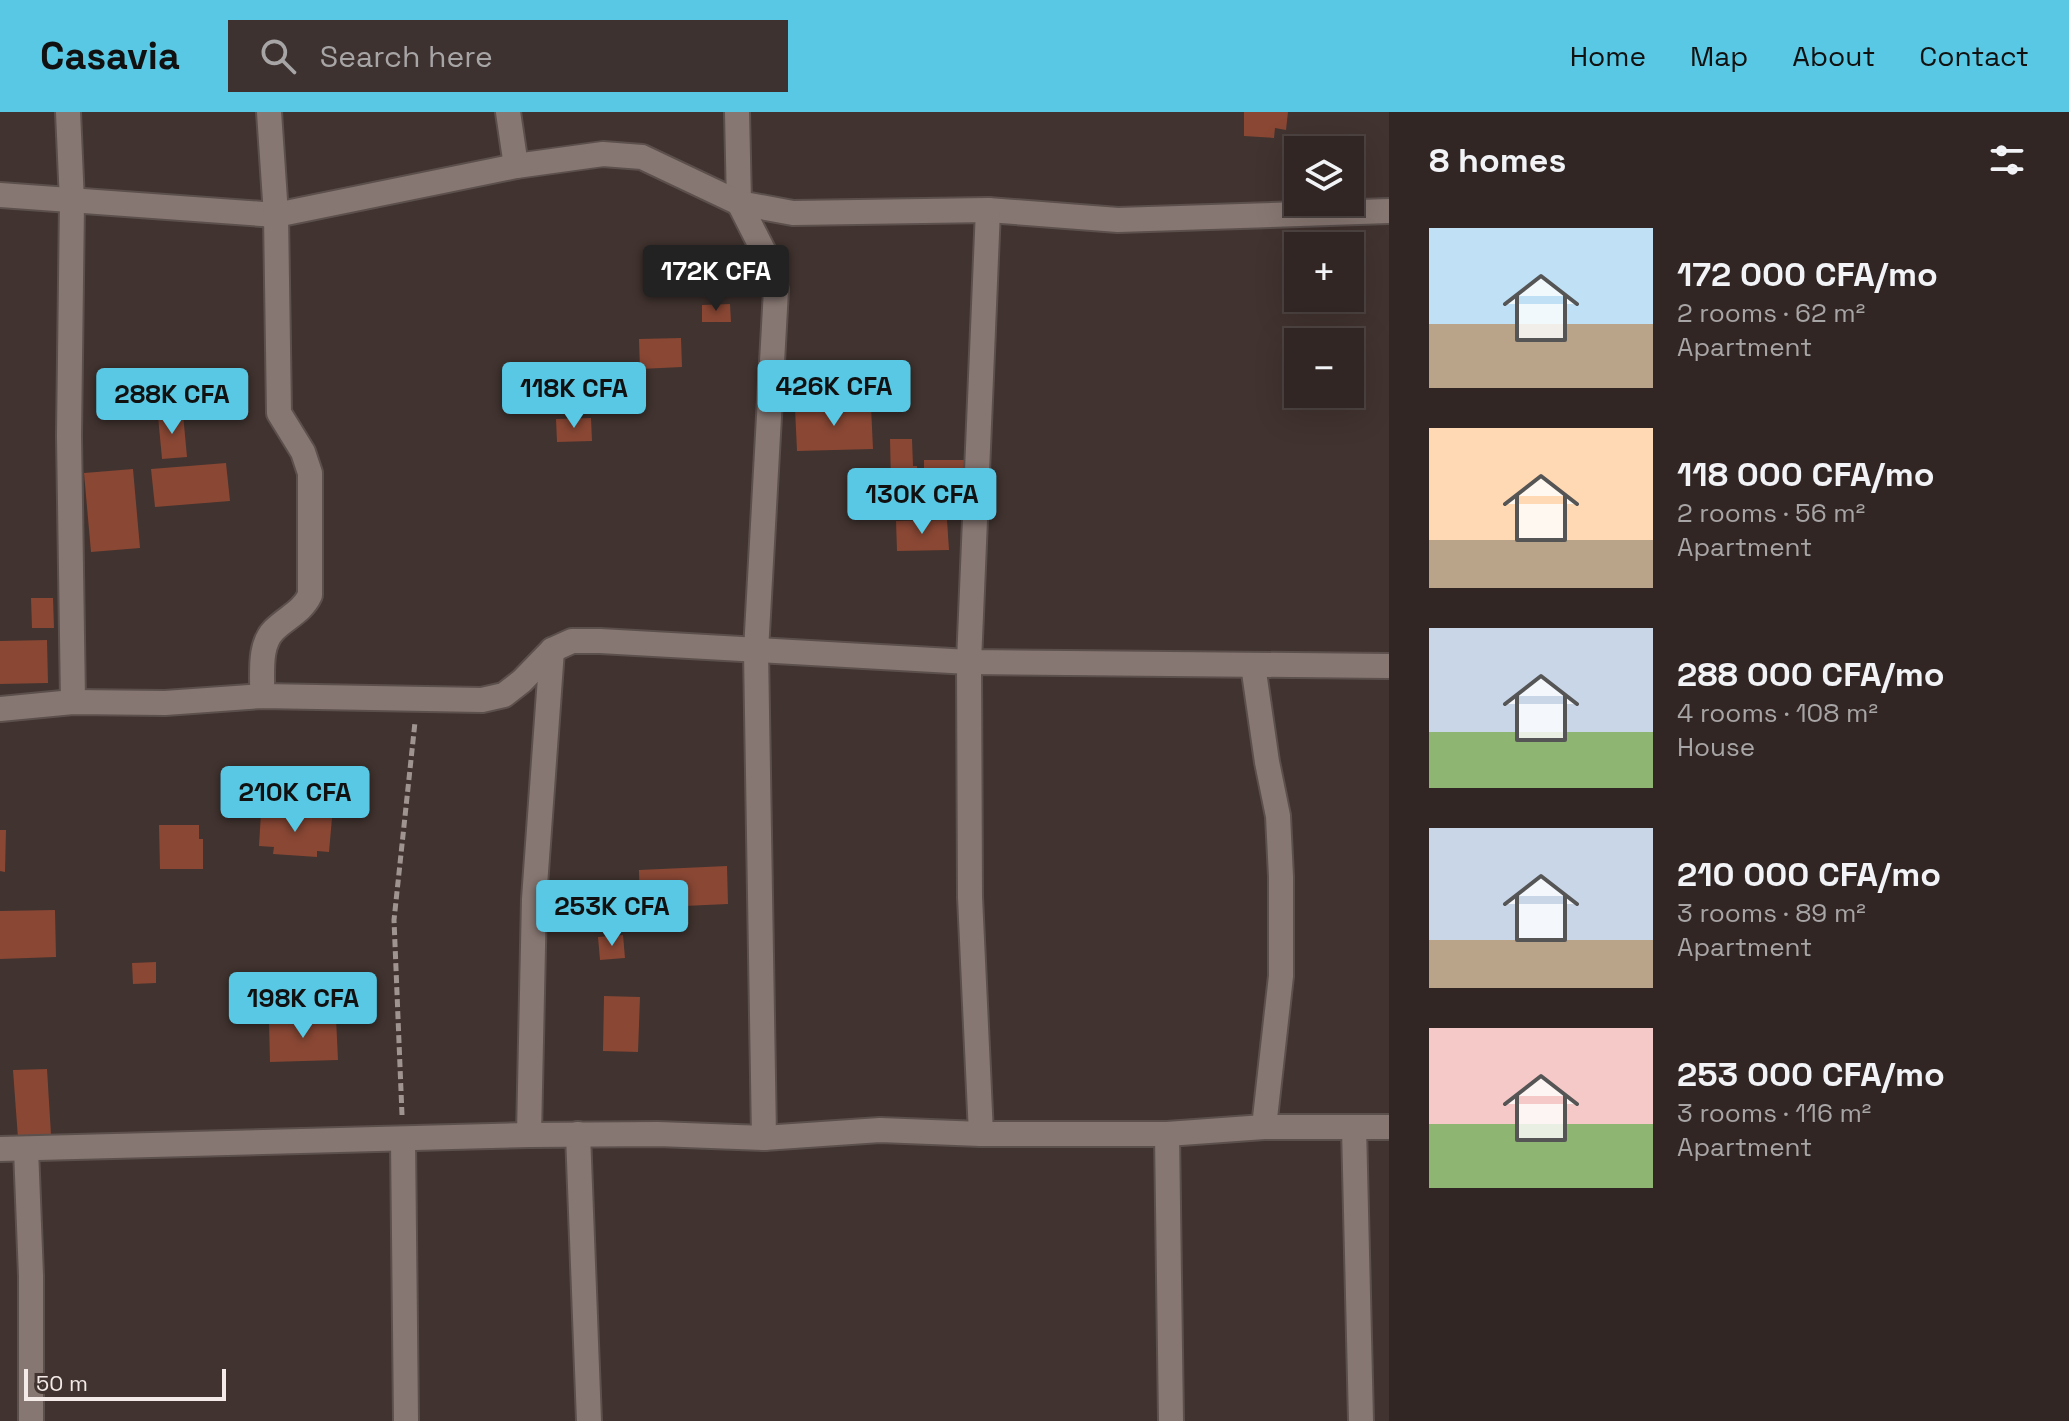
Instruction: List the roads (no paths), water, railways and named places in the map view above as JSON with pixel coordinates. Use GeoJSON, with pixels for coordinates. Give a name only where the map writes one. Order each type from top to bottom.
{"type":"FeatureCollection","features":[{"type":"Feature","properties":{"kind":"street"},"geometry":{"type":"LineString","coordinates":[[68,112],[72,202],[69,436],[73,702]]}},
{"type":"Feature","properties":{"kind":"street"},"geometry":{"type":"LineString","coordinates":[[262,696],[265,644],[272,631],[304,606],[310,595],[310,473],[303,452],[279,413],[276,215],[269,112]]}},
{"type":"Feature","properties":{"kind":"street"},"geometry":{"type":"LineString","coordinates":[[508,112],[516,166]]}},
{"type":"Feature","properties":{"kind":"street"},"geometry":{"type":"LineString","coordinates":[[737,112],[739,203],[765,254],[776,290],[756,651],[764,1138]]}},
{"type":"Feature","properties":{"kind":"street"},"geometry":{"type":"LineString","coordinates":[[0,195],[276,215],[516,166],[603,154],[642,157],[739,203],[793,213],[988,210],[1118,220],[1389,211]]}},
{"type":"Feature","properties":{"kind":"street"},"geometry":{"type":"LineString","coordinates":[[981,1134],[970,897],[969,662],[988,210]]}},
{"type":"Feature","properties":{"kind":"street"},"geometry":{"type":"LineString","coordinates":[[0,709],[73,702],[165,703],[262,696],[482,700],[504,695],[552,650],[572,641],[969,662],[1389,666]]}},
{"type":"Feature","properties":{"kind":"street"},"geometry":{"type":"LineString","coordinates":[[529,1135],[534,899],[552,650]]}},
{"type":"Feature","properties":{"kind":"street"},"geometry":{"type":"LineString","coordinates":[[1253,665],[1278,816],[1282,893],[1281,976],[1264,1127]]}},
{"type":"Feature","properties":{"kind":"street"},"geometry":{"type":"LineString","coordinates":[[0,1149],[578,1134],[764,1138],[880,1130],[981,1134],[1167,1134],[1264,1127],[1389,1127]]}},
{"type":"Feature","properties":{"kind":"street"},"geometry":{"type":"LineString","coordinates":[[1354,1127],[1361,1421]]}},
{"type":"Feature","properties":{"kind":"street"},"geometry":{"type":"LineString","coordinates":[[578,1134],[589,1421]]}},
{"type":"Feature","properties":{"kind":"street"},"geometry":{"type":"LineString","coordinates":[[1167,1134],[1171,1421]]}},
{"type":"Feature","properties":{"kind":"street"},"geometry":{"type":"LineString","coordinates":[[403,1140],[406,1421]]}},
{"type":"Feature","properties":{"kind":"street"},"geometry":{"type":"LineString","coordinates":[[26,1149],[31,1276],[31,1421]]}}]}
